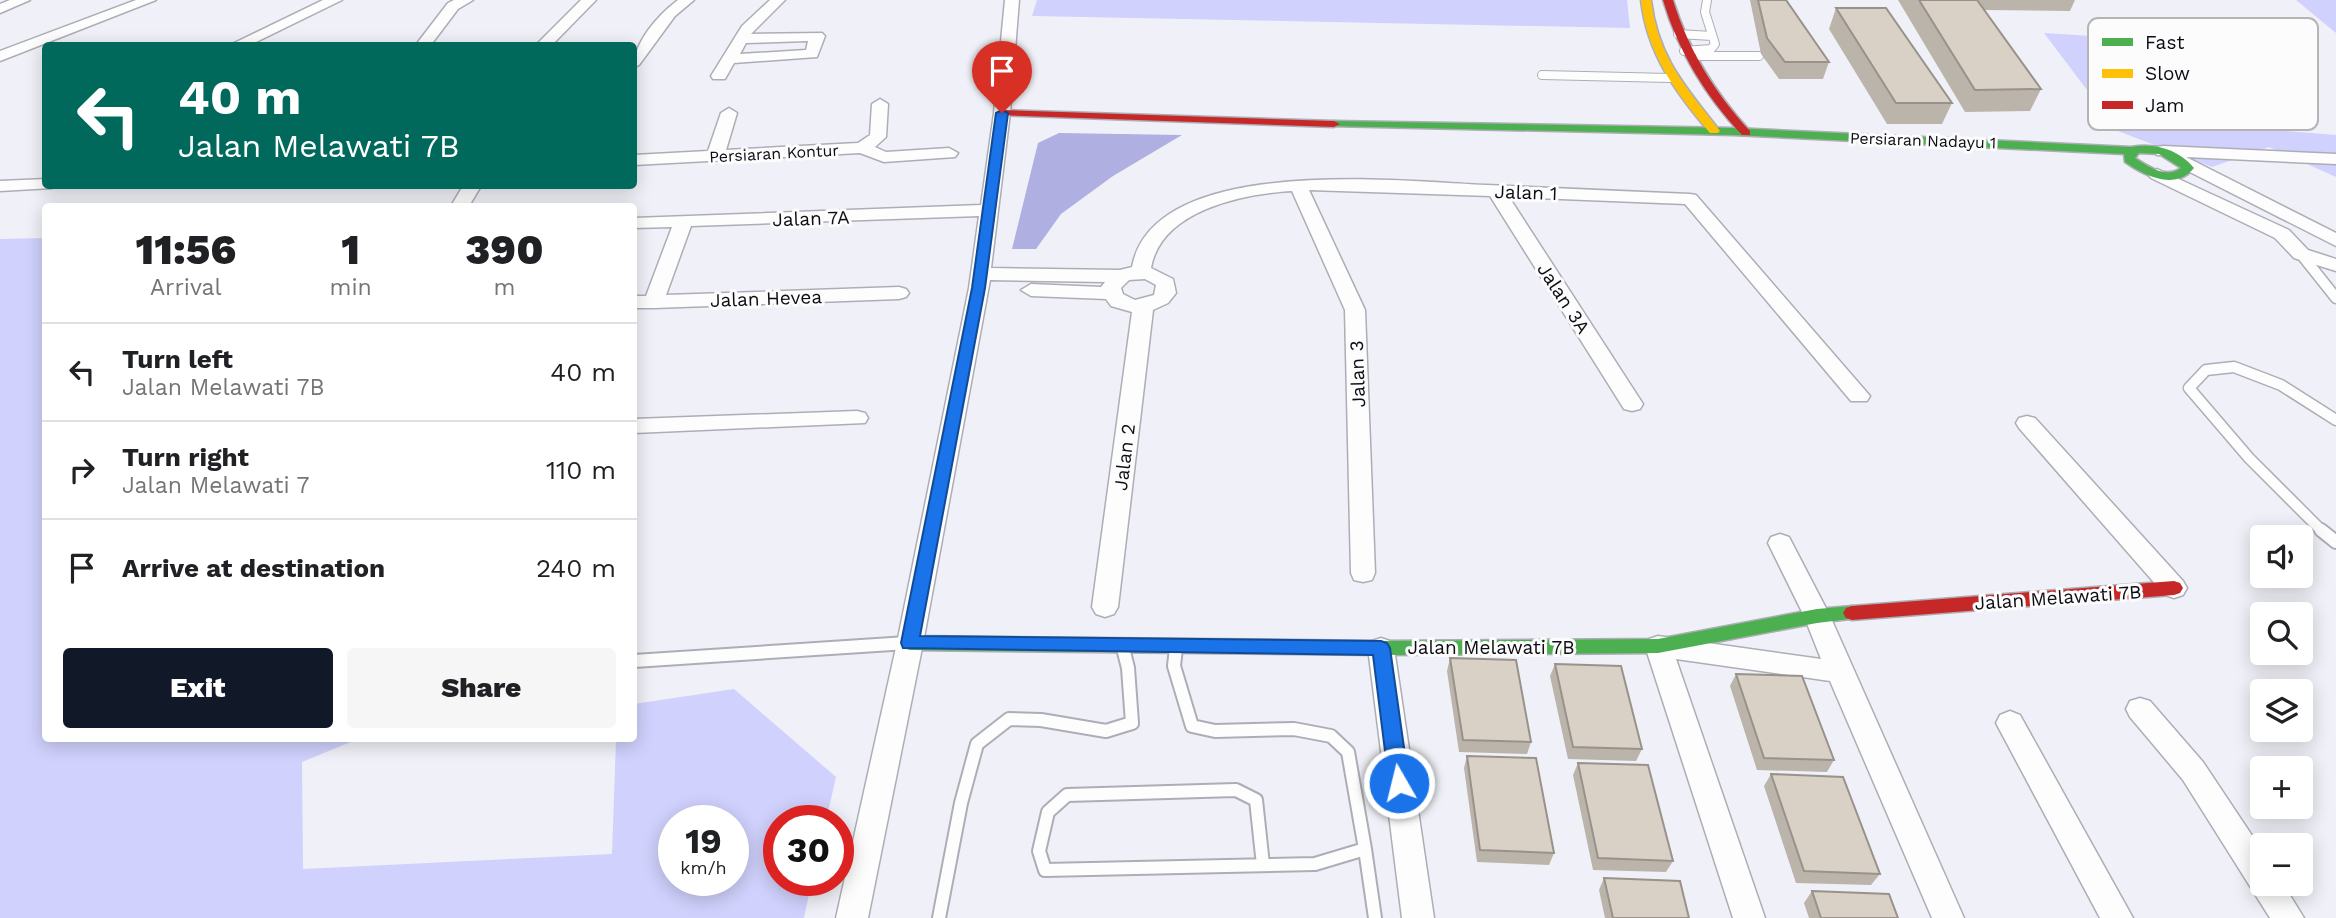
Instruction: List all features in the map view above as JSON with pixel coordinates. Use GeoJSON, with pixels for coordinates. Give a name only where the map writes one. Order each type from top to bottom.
{"type":"FeatureCollection","features":[{"type":"Feature","properties":{"kind":"street"},"geometry":{"type":"LineString","coordinates":[[0,9],[23,0]]}},
{"type":"Feature","properties":{"kind":"street"},"geometry":{"type":"LineString","coordinates":[[0,56],[149,0]]}},
{"type":"Feature","properties":{"kind":"street"},"geometry":{"type":"LineString","coordinates":[[244,42],[335,0]]}},
{"type":"Feature","properties":{"kind":"street"},"geometry":{"type":"LineString","coordinates":[[425,42],[453,6],[466,0]]}},
{"type":"Feature","properties":{"kind":"street"},"geometry":{"type":"LineString","coordinates":[[546,42],[589,0]]}},
{"type":"Feature","properties":{"kind":"street"},"geometry":{"type":"LineString","coordinates":[[637,58],[670,13],[687,0]]}},
{"type":"Feature","properties":{"kind":"street"},"geometry":{"type":"LineString","coordinates":[[719,76],[747,29],[778,0]]}},
{"type":"Feature","properties":{"kind":"street"},"geometry":{"type":"LineString","coordinates":[[852,918],[910,643],[980,281],[1002,113],[1012,0]]}},
{"type":"Feature","properties":{"kind":"street"},"geometry":{"type":"LineString","coordinates":[[1646,0],[1651,34],[1670,78],[1715,132]]}},
{"type":"Feature","properties":{"kind":"street"},"geometry":{"type":"LineString","coordinates":[[1668,0],[1676,34],[1685,54],[1716,104],[1746,133]]}},
{"type":"Feature","properties":{"kind":"street"},"geometry":{"type":"LineString","coordinates":[[728,59],[811,54],[817,36],[743,39]]}},
{"type":"Feature","properties":{"kind":"street","name":"Persiaran Kontur"},"geometry":{"type":"LineString","coordinates":[[637,160],[862,148],[878,137],[880,104]]}},
{"type":"Feature","properties":{"kind":"street"},"geometry":{"type":"LineString","coordinates":[[715,156],[729,113]]}},
{"type":"Feature","properties":{"kind":"street","name":"Persiaran Nadayu 1"},"geometry":{"type":"LineString","coordinates":[[1002,113],[1264,123],[1532,126],[1746,133],[1985,141],[2163,151]]}},
{"type":"Feature","properties":{"kind":"street"},"geometry":{"type":"LineString","coordinates":[[862,148],[870,154],[884,157],[949,153]]}},
{"type":"Feature","properties":{"kind":"street"},"geometry":{"type":"LineString","coordinates":[[2131,151],[2129,159],[2139,168],[2282,234],[2301,254],[2334,265]]}},
{"type":"Feature","properties":{"kind":"street"},"geometry":{"type":"LineString","coordinates":[[2163,151],[2336,159]]}},
{"type":"Feature","properties":{"kind":"street"},"geometry":{"type":"LineString","coordinates":[[2163,151],[2336,240]]}},
{"type":"Feature","properties":{"kind":"street"},"geometry":{"type":"LineString","coordinates":[[2157,174],[2180,176],[2188,168],[2183,162]]}},
{"type":"Feature","properties":{"kind":"street"},"geometry":{"type":"LineString","coordinates":[[0,186],[42,184]]}},
{"type":"Feature","properties":{"kind":"street","name":"Jalan 1"},"geometry":{"type":"LineString","coordinates":[[1125,280],[1156,236],[1188,212],[1231,195],[1299,187],[1366,186],[1690,199],[1859,396]]}},
{"type":"Feature","properties":{"kind":"street","name":"Jalan 3"},"geometry":{"type":"LineString","coordinates":[[1299,187],[1355,310],[1363,573]]}},
{"type":"Feature","properties":{"kind":"street","name":"Jalan 3A"},"geometry":{"type":"LineString","coordinates":[[1496,191],[1632,404]]}},
{"type":"Feature","properties":{"kind":"street","name":"Jalan 7A"},"geometry":{"type":"LineString","coordinates":[[637,223],[988,210]]}},
{"type":"Feature","properties":{"kind":"street"},"geometry":{"type":"LineString","coordinates":[[654,302],[682,222]]}},
{"type":"Feature","properties":{"kind":"street"},"geometry":{"type":"LineString","coordinates":[[2282,234],[2289,228],[2311,228]]}},
{"type":"Feature","properties":{"kind":"street"},"geometry":{"type":"LineString","coordinates":[[980,281],[1125,280],[1156,276],[1166,283],[1167,288],[1158,302],[1143,306],[1119,302],[1125,280]]}},
{"type":"Feature","properties":{"kind":"street","name":"Jalan Hevea"},"geometry":{"type":"LineString","coordinates":[[637,302],[899,293]]}},
{"type":"Feature","properties":{"kind":"street","name":"Jalan 2"},"geometry":{"type":"LineString","coordinates":[[1105,607],[1143,306]]}},
{"type":"Feature","properties":{"kind":"street"},"geometry":{"type":"LineString","coordinates":[[637,426],[857,418]]}},
{"type":"Feature","properties":{"kind":"street"},"geometry":{"type":"LineString","coordinates":[[2027,424],[2174,587]]}},
{"type":"Feature","properties":{"kind":"street"},"geometry":{"type":"LineString","coordinates":[[1780,543],[1816,615],[1948,918]]}},
{"type":"Feature","properties":{"kind":"street","name":"Jalan Melawati 7B"},"geometry":{"type":"LineString","coordinates":[[910,643],[1381,648],[1658,646],[1816,615],[2174,587]]}},
{"type":"Feature","properties":{"kind":"street"},"geometry":{"type":"LineString","coordinates":[[1749,918],[1658,646],[1839,672]]}},
{"type":"Feature","properties":{"kind":"street"},"geometry":{"type":"LineString","coordinates":[[1381,648],[1418,918]]}},
{"type":"Feature","properties":{"kind":"street"},"geometry":{"type":"LineString","coordinates":[[2140,709],[2193,771],[2250,858]]}},
{"type":"Feature","properties":{"kind":"street"},"geometry":{"type":"LineString","coordinates":[[2010,723],[2117,918]]}},
{"type":"Feature","properties":{"kind":"street"},"geometry":{"type":"LineString","coordinates":[[2274,896],[2288,918]]}},
{"type":"Feature","properties":{"kind":"lane"},"geometry":{"type":"LineString","coordinates":[[1685,54],[1711,49],[1715,44],[1705,12],[1707,0]]}},
{"type":"Feature","properties":{"kind":"lane"},"geometry":{"type":"LineString","coordinates":[[1676,34],[1712,36]]}},
{"type":"Feature","properties":{"kind":"lane"},"geometry":{"type":"LineString","coordinates":[[1685,54],[1759,56]]}},
{"type":"Feature","properties":{"kind":"lane"},"geometry":{"type":"LineString","coordinates":[[1542,75],[1670,78]]}},
{"type":"Feature","properties":{"kind":"lane"},"geometry":{"type":"LineString","coordinates":[[2301,254],[2336,298]]}},
{"type":"Feature","properties":{"kind":"lane"},"geometry":{"type":"LineString","coordinates":[[2336,420],[2281,385],[2234,367],[2206,370],[2189,388],[2212,418],[2275,485],[2323,533],[2336,542]]}},
{"type":"Feature","properties":{"kind":"lane"},"geometry":{"type":"LineString","coordinates":[[637,661],[910,643]]}},
{"type":"Feature","properties":{"kind":"lane"},"geometry":{"type":"LineString","coordinates":[[939,918],[961,803],[977,744],[1009,719],[1041,720],[1105,731],[1132,723],[1128,668],[1122,646]]}},
{"type":"Feature","properties":{"kind":"lane"},"geometry":{"type":"LineString","coordinates":[[1177,646],[1174,666],[1192,726],[1215,731],[1294,729],[1331,736],[1348,752],[1374,918]]}},
{"type":"Feature","properties":{"kind":"lane"},"geometry":{"type":"LineString","coordinates":[[1263,865],[1256,800],[1236,790],[1066,794],[1048,812],[1039,851],[1045,870],[1315,864],[1365,849]]}},
{"type":"Feature","properties":{"kind":"shaded area"},"geometry":{"type":"Polygon","coordinates":[[[1037,0],[1627,0],[1630,28],[1032,16],[1037,0]]]}},
{"type":"Feature","properties":{"kind":"shaded area"},"geometry":{"type":"Polygon","coordinates":[[[2296,0],[2336,0],[2336,33],[2296,0]]]}},
{"type":"Feature","properties":{"kind":"shaded area"},"geometry":{"type":"Polygon","coordinates":[[[2044,33],[2088,36],[2088,91],[2044,33]]]}},
{"type":"Feature","properties":{"kind":"shaded area"},"geometry":{"type":"Polygon","coordinates":[[[2274,130],[2336,135],[2336,177],[2269,147],[2212,167],[2118,131],[2274,130]]]}},
{"type":"Feature","properties":{"kind":"shaded area"},"geometry":{"type":"Polygon","coordinates":[[[1059,133],[1182,135],[1113,176],[1061,214],[1036,249],[1012,249],[1038,143],[1059,133]]]}},
{"type":"Feature","properties":{"kind":"shaded area"},"geometry":{"type":"Polygon","coordinates":[[[42,238],[42,742],[351,742],[302,762],[303,869],[612,854],[616,742],[637,742],[637,704],[734,689],[836,777],[830,805],[763,805],[763,896],[809,896],[804,918],[0,918],[0,239],[42,238]]]}},
{"type":"Feature","properties":{"kind":"building"},"geometry":{"type":"Polygon","coordinates":[[[1758,0],[1786,0],[1829,62],[1785,62],[1767,38],[1758,0]]]}},
{"type":"Feature","properties":{"kind":"building"},"geometry":{"type":"Polygon","coordinates":[[[1919,0],[1977,0],[2041,89],[1975,90],[1919,0]]]}},
{"type":"Feature","properties":{"kind":"building"},"geometry":{"type":"Polygon","coordinates":[[[1836,8],[1886,8],[1952,103],[1896,103],[1836,8]]]}},
{"type":"Feature","properties":{"kind":"building"},"geometry":{"type":"Polygon","coordinates":[[[1450,658],[1516,660],[1531,742],[1463,740],[1450,658]]]}},
{"type":"Feature","properties":{"kind":"building"},"geometry":{"type":"Polygon","coordinates":[[[1555,664],[1621,666],[1642,749],[1573,747],[1555,664]]]}},
{"type":"Feature","properties":{"kind":"building"},"geometry":{"type":"Polygon","coordinates":[[[1736,674],[1802,676],[1834,760],[1764,758],[1736,674]]]}},
{"type":"Feature","properties":{"kind":"building"},"geometry":{"type":"Polygon","coordinates":[[[1467,756],[1536,758],[1554,853],[1480,850],[1467,756]]]}},
{"type":"Feature","properties":{"kind":"building"},"geometry":{"type":"Polygon","coordinates":[[[1578,763],[1648,765],[1673,861],[1598,858],[1578,763]]]}},
{"type":"Feature","properties":{"kind":"building"},"geometry":{"type":"Polygon","coordinates":[[[1771,774],[1843,777],[1880,874],[1804,871],[1771,774]]]}},
{"type":"Feature","properties":{"kind":"building"},"geometry":{"type":"Polygon","coordinates":[[[1604,878],[1680,881],[1689,918],[1613,918],[1604,878]]]}},
{"type":"Feature","properties":{"kind":"building"},"geometry":{"type":"Polygon","coordinates":[[[1812,891],[1889,894],[1898,918],[1821,918],[1812,891]]]}},
{"type":"Feature","properties":{"kind":"traffic: fast"},"geometry":{"type":"LineString","coordinates":[[1334,124],[1733,132],[2131,151],[2147,149],[2176,157],[2188,168],[2175,176],[2158,175],[2129,159],[2131,151]]}},
{"type":"Feature","properties":{"kind":"traffic: fast"},"geometry":{"type":"LineString","coordinates":[[910,643],[1381,648],[1658,646],[1817,616],[1852,613]]}},
{"type":"Feature","properties":{"kind":"traffic: slow"},"geometry":{"type":"LineString","coordinates":[[1646,0],[1653,38],[1668,71],[1714,131]]}},
{"type":"Feature","properties":{"kind":"traffic: jam"},"geometry":{"type":"LineString","coordinates":[[1668,0],[1681,38],[1698,72],[1746,133]]}},
{"type":"Feature","properties":{"kind":"traffic: jam"},"geometry":{"type":"LineString","coordinates":[[1002,113],[1334,124]]}},
{"type":"Feature","properties":{"kind":"traffic: jam"},"geometry":{"type":"LineString","coordinates":[[1852,613],[2174,588]]}},
{"type":"Feature","properties":{"kind":"route"},"geometry":{"type":"LineString","coordinates":[[1002,113],[979,288],[910,643],[1381,648],[1399,783]]}}]}
